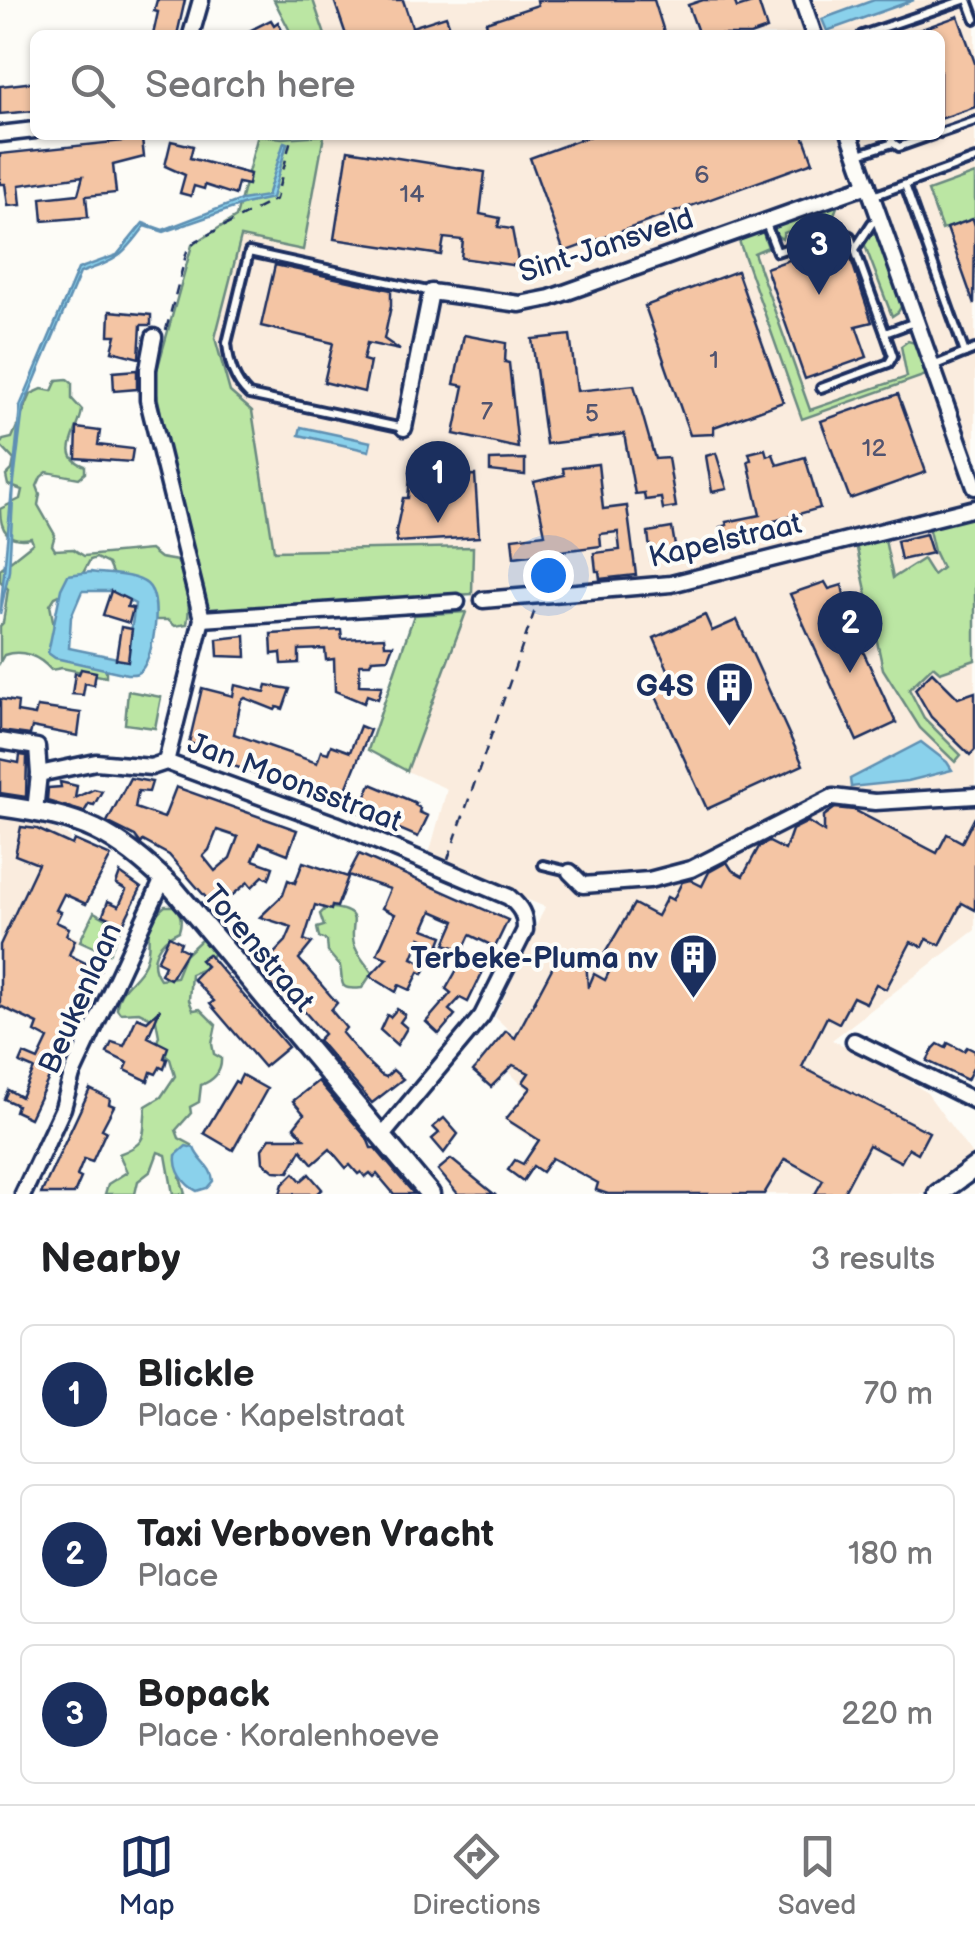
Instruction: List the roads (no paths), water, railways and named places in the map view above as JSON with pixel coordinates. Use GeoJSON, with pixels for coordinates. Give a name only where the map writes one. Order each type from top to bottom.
{"type":"FeatureCollection","features":[{"type":"Feature","properties":{"kind":"street"},"geometry":{"type":"LineString","coordinates":[[193,30],[202,0]]}},
{"type":"Feature","properties":{"kind":"street"},"geometry":{"type":"LineString","coordinates":[[802,0],[812,30]]}},
{"type":"Feature","properties":{"kind":"street"},"geometry":{"type":"LineString","coordinates":[[0,134],[30,131]]}},
{"type":"Feature","properties":{"kind":"street"},"geometry":{"type":"LineString","coordinates":[[852,140],[975,487]]}},
{"type":"Feature","properties":{"kind":"street","name":"Sint-Jansveld"},"geometry":{"type":"LineString","coordinates":[[431,292],[520,304],[542,300],[765,222],[870,191]]}},
{"type":"Feature","properties":{"kind":"street"},"geometry":{"type":"LineString","coordinates":[[404,428],[431,292]]}},
{"type":"Feature","properties":{"kind":"street"},"geometry":{"type":"LineString","coordinates":[[160,335],[148,369],[148,400],[202,619],[166,762]]}},
{"type":"Feature","properties":{"kind":"street","name":"Kapelstraat"},"geometry":{"type":"LineString","coordinates":[[484,600],[671,584],[975,508]]}},
{"type":"Feature","properties":{"kind":"street"},"geometry":{"type":"LineString","coordinates":[[202,619],[457,602]]}},
{"type":"Feature","properties":{"kind":"street"},"geometry":{"type":"LineString","coordinates":[[0,740],[38,748],[40,774],[34,810]]}},
{"type":"Feature","properties":{"kind":"street","name":"Jan Moonsstraat"},"geometry":{"type":"LineString","coordinates":[[40,774],[96,762],[151,767],[166,762],[336,824],[509,897],[521,908],[526,918],[525,930],[482,1016],[382,1137]]}},
{"type":"Feature","properties":{"kind":"street"},"geometry":{"type":"LineString","coordinates":[[570,872],[583,885],[649,880],[677,873],[833,797],[875,802],[975,796]]}},
{"type":"Feature","properties":{"kind":"street","name":"Torenstraat"},"geometry":{"type":"LineString","coordinates":[[0,806],[71,818],[104,832],[163,879],[430,1194]]}},
{"type":"Feature","properties":{"kind":"street","name":"Beukenlaan"},"geometry":{"type":"LineString","coordinates":[[23,1194],[63,1108],[72,1075],[163,879]]}},
{"type":"Feature","properties":{"kind":"street"},"geometry":{"type":"LineString","coordinates":[[854,1041],[975,1102]]}},
{"type":"Feature","properties":{"kind":"street"},"geometry":{"type":"LineString","coordinates":[[938,1194],[975,1167]]}},
{"type":"Feature","properties":{"kind":"lane"},"geometry":{"type":"LineString","coordinates":[[877,30],[966,0],[975,19]]}},
{"type":"Feature","properties":{"kind":"lane"},"geometry":{"type":"LineString","coordinates":[[945,131],[975,121]]}},
{"type":"Feature","properties":{"kind":"lane"},"geometry":{"type":"LineString","coordinates":[[858,155],[890,140]]}},
{"type":"Feature","properties":{"kind":"lane"},"geometry":{"type":"LineString","coordinates":[[893,140],[899,147],[919,140]]}},
{"type":"Feature","properties":{"kind":"lane"},"geometry":{"type":"LineString","coordinates":[[870,191],[905,185],[975,159]]}},
{"type":"Feature","properties":{"kind":"lane"},"geometry":{"type":"LineString","coordinates":[[905,185],[966,353]]}},
{"type":"Feature","properties":{"kind":"lane"},"geometry":{"type":"LineString","coordinates":[[855,250],[872,223],[880,220]]}},
{"type":"Feature","properties":{"kind":"lane"},"geometry":{"type":"LineString","coordinates":[[765,222],[776,252],[838,231],[850,236],[893,356],[890,363],[821,388]]}},
{"type":"Feature","properties":{"kind":"lane"},"geometry":{"type":"LineString","coordinates":[[404,428],[248,394],[239,385],[228,358],[227,343],[249,252],[431,292]]}},
{"type":"Feature","properties":{"kind":"lane"},"geometry":{"type":"LineString","coordinates":[[885,334],[916,322]]}},
{"type":"Feature","properties":{"kind":"lane"},"geometry":{"type":"LineString","coordinates":[[932,366],[975,350]]}},
{"type":"Feature","properties":{"kind":"lane"},"geometry":{"type":"LineString","coordinates":[[543,865],[570,872]]}},
{"type":"Feature","properties":{"kind":"water"},"geometry":{"type":"Polygon","coordinates":[[[874,0],[914,0],[830,30],[822,19],[874,0]]]}},
{"type":"Feature","properties":{"kind":"water"},"geometry":{"type":"Polygon","coordinates":[[[284,142],[287,143],[272,198],[164,232],[145,226],[118,257],[80,273],[23,408],[9,571],[0,614],[20,406],[78,269],[117,255],[143,223],[163,230],[241,200],[267,196],[284,142]]]}},
{"type":"Feature","properties":{"kind":"water"},"geometry":{"type":"Polygon","coordinates":[[[301,427],[371,442],[369,451],[299,435],[301,427]]]}},
{"type":"Feature","properties":{"kind":"water"},"geometry":{"type":"Polygon","coordinates":[[[68,575],[120,575],[147,584],[155,601],[155,626],[150,651],[139,672],[127,674],[55,658],[48,653],[61,589],[68,575]],[[82,591],[71,617],[69,648],[127,660],[135,604],[111,591],[82,591]]]}},
{"type":"Feature","properties":{"kind":"water"},"geometry":{"type":"Polygon","coordinates":[[[921,742],[952,770],[908,781],[851,787],[850,779],[921,742]]]}},
{"type":"Feature","properties":{"kind":"water"},"geometry":{"type":"Polygon","coordinates":[[[186,1146],[194,1148],[210,1171],[213,1181],[207,1188],[197,1191],[178,1171],[176,1155],[186,1146]]]}},
{"type":"Feature","properties":{"kind":"place","name":"Bopack"},"geometry":{"type":"Point","coordinates":[819,295]}},
{"type":"Feature","properties":{"kind":"place","name":"Blickle"},"geometry":{"type":"Point","coordinates":[438,523]}},
{"type":"Feature","properties":{"kind":"place","name":"Taxi Verboven Vracht"},"geometry":{"type":"Point","coordinates":[850,673]}},
{"type":"Feature","properties":{"kind":"place","name":"G4S"},"geometry":{"type":"Point","coordinates":[729,728]}},
{"type":"Feature","properties":{"kind":"place","name":"Terbeke-Pluma nv"},"geometry":{"type":"Point","coordinates":[693,1000]}}]}
